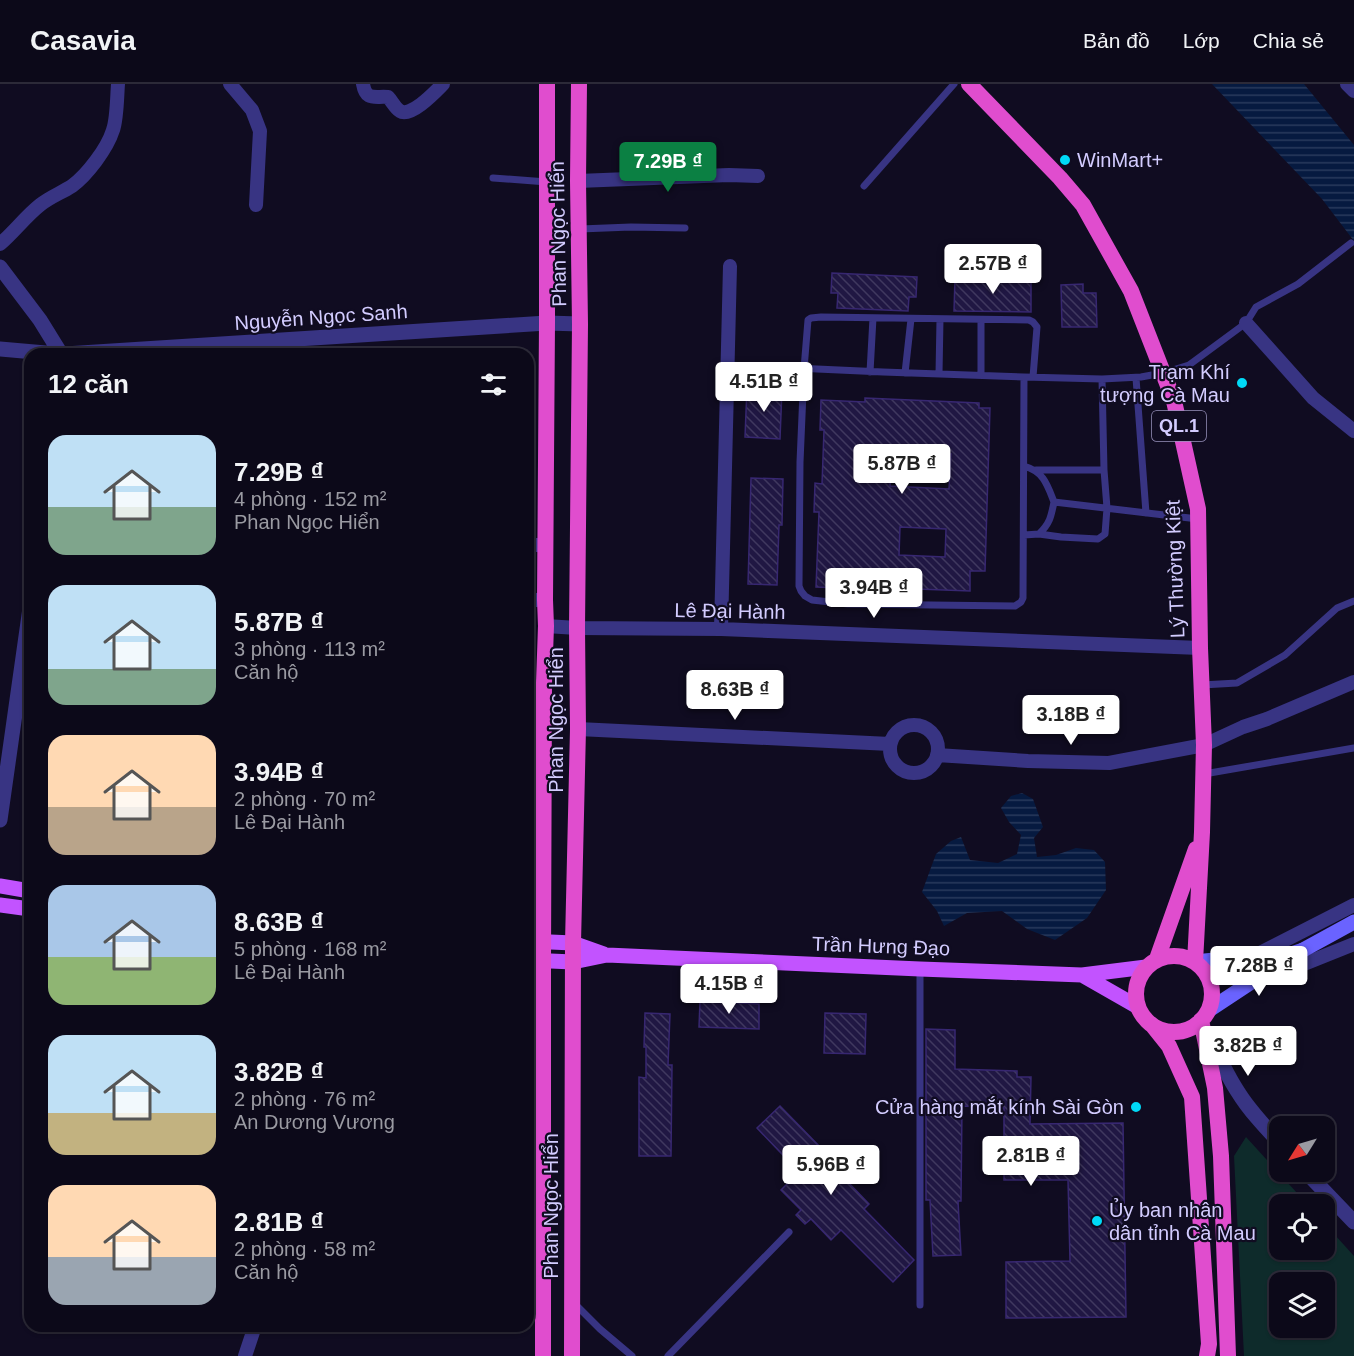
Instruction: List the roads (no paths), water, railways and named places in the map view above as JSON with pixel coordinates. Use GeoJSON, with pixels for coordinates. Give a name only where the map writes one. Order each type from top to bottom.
{"type":"FeatureCollection","features":[{"type":"Feature","properties":{"kind":"highway","name":"Phan Ngọc Hiển"},"geometry":{"type":"LineString","coordinates":[[543,1356],[536,1152],[535,961],[536,683],[546,626],[547,84]]}},
{"type":"Feature","properties":{"kind":"highway","name":"Phan Ngọc Hiển"},"geometry":{"type":"LineString","coordinates":[[572,1356],[573,943],[578,729],[579,84]]}},
{"type":"Feature","properties":{"kind":"highway","name":"Lý Thường Kiệt"},"geometry":{"type":"LineString","coordinates":[[969,84],[1083,205],[1131,291],[1174,401],[1198,509],[1204,774],[1195,962]]}},
{"type":"Feature","properties":{"kind":"highway","name":"Lý Thường Kiệt"},"geometry":{"type":"LineString","coordinates":[[1152,963],[1202,832]]}},
{"type":"Feature","properties":{"kind":"highway"},"geometry":{"type":"LineString","coordinates":[[1152,963],[1170,956],[1183,957],[1195,962],[1204,971],[1212,990],[1212,1000],[1205,1015],[1191,1028],[1178,1032],[1165,1031],[1153,1026]]}},
{"type":"Feature","properties":{"kind":"highway","name":"QL.1"},"geometry":{"type":"LineString","coordinates":[[1138,1007],[1136,997],[1140,976],[1152,963]]}},
{"type":"Feature","properties":{"kind":"highway"},"geometry":{"type":"LineString","coordinates":[[1138,1007],[1169,1046],[1192,1097],[1209,1344],[1207,1356]]}},
{"type":"Feature","properties":{"kind":"highway"},"geometry":{"type":"LineString","coordinates":[[1205,1015],[1221,1156],[1228,1356]]}},
{"type":"Feature","properties":{"kind":"main road"},"geometry":{"type":"LineString","coordinates":[[0,886],[24,890]]}},
{"type":"Feature","properties":{"kind":"main road"},"geometry":{"type":"LineString","coordinates":[[0,905],[24,908]]}},
{"type":"Feature","properties":{"kind":"main road"},"geometry":{"type":"LineString","coordinates":[[1195,962],[1288,955],[1303,950],[1354,922]]}},
{"type":"Feature","properties":{"kind":"main road","name":"Trần Hưng Đạo"},"geometry":{"type":"LineString","coordinates":[[536,941],[573,943],[607,954],[1082,975],[1152,963]]}},
{"type":"Feature","properties":{"kind":"main road","name":"Trần Hưng Đạo"},"geometry":{"type":"LineString","coordinates":[[535,961],[573,962],[607,954]]}},
{"type":"Feature","properties":{"kind":"main road"},"geometry":{"type":"LineString","coordinates":[[1205,1015],[1288,955]]}},
{"type":"Feature","properties":{"kind":"main road","name":"Trần Hưng Đạo"},"geometry":{"type":"LineString","coordinates":[[1082,975],[1138,1007]]}},
{"type":"Feature","properties":{"kind":"street"},"geometry":{"type":"LineString","coordinates":[[0,244],[38,206],[72,186],[85,174],[113,130],[118,84]]}},
{"type":"Feature","properties":{"kind":"street"},"geometry":{"type":"LineString","coordinates":[[230,84],[252,110],[260,131],[256,206]]}},
{"type":"Feature","properties":{"kind":"street"},"geometry":{"type":"LineString","coordinates":[[363,84],[367,95],[390,98],[399,110],[405,113],[424,102],[443,84]]}},
{"type":"Feature","properties":{"kind":"street"},"geometry":{"type":"LineString","coordinates":[[1347,84],[1354,92]]}},
{"type":"Feature","properties":{"kind":"street"},"geometry":{"type":"LineString","coordinates":[[578,181],[758,176]]}},
{"type":"Feature","properties":{"kind":"street"},"geometry":{"type":"LineString","coordinates":[[722,629],[730,266]]}},
{"type":"Feature","properties":{"kind":"street"},"geometry":{"type":"LineString","coordinates":[[0,267],[40,320],[57,348]]}},
{"type":"Feature","properties":{"kind":"street"},"geometry":{"type":"LineString","coordinates":[[1246,322],[1313,398],[1354,431]]}},
{"type":"Feature","properties":{"kind":"street","name":"Nguyễn Ngọc Sanh"},"geometry":{"type":"LineString","coordinates":[[249,348],[547,323],[580,324]]}},
{"type":"Feature","properties":{"kind":"street","name":"Nguyễn Ngọc Sanh"},"geometry":{"type":"LineString","coordinates":[[0,350],[24,352]]}},
{"type":"Feature","properties":{"kind":"street"},"geometry":{"type":"LineString","coordinates":[[534,545],[546,545]]}},
{"type":"Feature","properties":{"kind":"street"},"geometry":{"type":"LineString","coordinates":[[534,600],[545,600]]}},
{"type":"Feature","properties":{"kind":"street","name":"Lê Đại Hành"},"geometry":{"type":"LineString","coordinates":[[546,626],[722,629],[1200,648]]}},
{"type":"Feature","properties":{"kind":"street"},"geometry":{"type":"LineString","coordinates":[[0,820],[3,782],[24,647]]}},
{"type":"Feature","properties":{"kind":"street"},"geometry":{"type":"LineString","coordinates":[[937,755],[1109,763],[1204,745],[1354,682]]}},
{"type":"Feature","properties":{"kind":"street"},"geometry":{"type":"LineString","coordinates":[[915,725],[932,733],[936,741],[937,755],[928,769],[913,774],[897,768],[890,757],[890,744],[898,730],[915,725]]}},
{"type":"Feature","properties":{"kind":"street"},"geometry":{"type":"LineString","coordinates":[[578,729],[890,744]]}},
{"type":"Feature","properties":{"kind":"street"},"geometry":{"type":"LineString","coordinates":[[1254,956],[1354,905]]}},
{"type":"Feature","properties":{"kind":"street"},"geometry":{"type":"LineString","coordinates":[[1262,975],[1304,964],[1354,943],[1332,916]]}},
{"type":"Feature","properties":{"kind":"street"},"geometry":{"type":"LineString","coordinates":[[1205,1015],[1219,1059],[1238,1093],[1269,1132]]}},
{"type":"Feature","properties":{"kind":"street"},"geometry":{"type":"LineString","coordinates":[[1316,1182],[1354,1222]]}},
{"type":"Feature","properties":{"kind":"street"},"geometry":{"type":"LineString","coordinates":[[245,1356],[253,1332]]}},
{"type":"Feature","properties":{"kind":"lane"},"geometry":{"type":"LineString","coordinates":[[864,186],[954,84]]}},
{"type":"Feature","properties":{"kind":"lane"},"geometry":{"type":"LineString","coordinates":[[493,178],[547,182]]}},
{"type":"Feature","properties":{"kind":"lane"},"geometry":{"type":"LineString","coordinates":[[580,229],[685,228]]}},
{"type":"Feature","properties":{"kind":"lane"},"geometry":{"type":"LineString","coordinates":[[727,365],[1102,379],[1136,378],[1163,373],[1189,365],[1246,322],[1256,307],[1298,284],[1351,243]]}},
{"type":"Feature","properties":{"kind":"lane"},"geometry":{"type":"LineString","coordinates":[[1024,377],[1024,535],[1023,598],[1021,602],[1015,606],[848,604],[812,600],[805,596],[799,586],[800,462],[808,320],[811,318],[873,318],[1029,320],[1037,327],[1033,377]]}},
{"type":"Feature","properties":{"kind":"lane"},"geometry":{"type":"LineString","coordinates":[[870,372],[873,318]]}},
{"type":"Feature","properties":{"kind":"lane"},"geometry":{"type":"LineString","coordinates":[[905,373],[911,319]]}},
{"type":"Feature","properties":{"kind":"lane"},"geometry":{"type":"LineString","coordinates":[[939,374],[940,319]]}},
{"type":"Feature","properties":{"kind":"lane"},"geometry":{"type":"LineString","coordinates":[[981,320],[981,375]]}},
{"type":"Feature","properties":{"kind":"lane"},"geometry":{"type":"LineString","coordinates":[[1136,378],[1146,513]]}},
{"type":"Feature","properties":{"kind":"lane"},"geometry":{"type":"LineString","coordinates":[[1024,535],[1039,534],[1098,539],[1105,534],[1107,508],[1102,379]]}},
{"type":"Feature","properties":{"kind":"lane"},"geometry":{"type":"LineString","coordinates":[[1024,466],[1036,470],[1104,470]]}},
{"type":"Feature","properties":{"kind":"lane"},"geometry":{"type":"LineString","coordinates":[[1036,470],[1047,483],[1054,502],[1048,525],[1039,534]]}},
{"type":"Feature","properties":{"kind":"lane"},"geometry":{"type":"LineString","coordinates":[[1054,502],[1198,519]]}},
{"type":"Feature","properties":{"kind":"lane"},"geometry":{"type":"LineString","coordinates":[[1202,686],[1237,683],[1285,655],[1337,608],[1354,601]]}},
{"type":"Feature","properties":{"kind":"lane"},"geometry":{"type":"LineString","coordinates":[[1204,774],[1354,748]]}},
{"type":"Feature","properties":{"kind":"lane"},"geometry":{"type":"LineString","coordinates":[[920,969],[920,1305]]}},
{"type":"Feature","properties":{"kind":"lane"},"geometry":{"type":"LineString","coordinates":[[668,1356],[789,1232]]}},
{"type":"Feature","properties":{"kind":"lane"},"geometry":{"type":"LineString","coordinates":[[571,1300],[632,1356]]}},
{"type":"Feature","properties":{"kind":"water"},"geometry":{"type":"Polygon","coordinates":[[[1212,84],[1304,84],[1354,145],[1354,241],[1322,199],[1212,84]]]}},
{"type":"Feature","properties":{"kind":"water"},"geometry":{"type":"Polygon","coordinates":[[[1022,793],[1033,799],[1043,827],[1034,838],[1037,857],[1056,855],[1076,848],[1094,850],[1105,862],[1106,890],[1087,918],[1055,940],[1027,929],[1002,911],[967,913],[944,926],[937,911],[922,892],[936,854],[951,841],[961,837],[970,860],[998,863],[1017,854],[1021,835],[1009,822],[1001,808],[1011,796],[1022,793]]]}},
{"type":"Feature","properties":{"kind":"place","name":"WinMart+"},"geometry":{"type":"Point","coordinates":[1065,160]}},
{"type":"Feature","properties":{"kind":"place","name":"Trạm Khí tượng Cà Mau"},"geometry":{"type":"Point","coordinates":[1242,383]}},
{"type":"Feature","properties":{"kind":"place","name":"Cửa hàng mắt kính Sài Gòn"},"geometry":{"type":"Point","coordinates":[1136,1107]}},
{"type":"Feature","properties":{"kind":"place","name":"Ủy ban nhân dân tỉnh Cà Mau"},"geometry":{"type":"Point","coordinates":[1097,1221]}}]}
